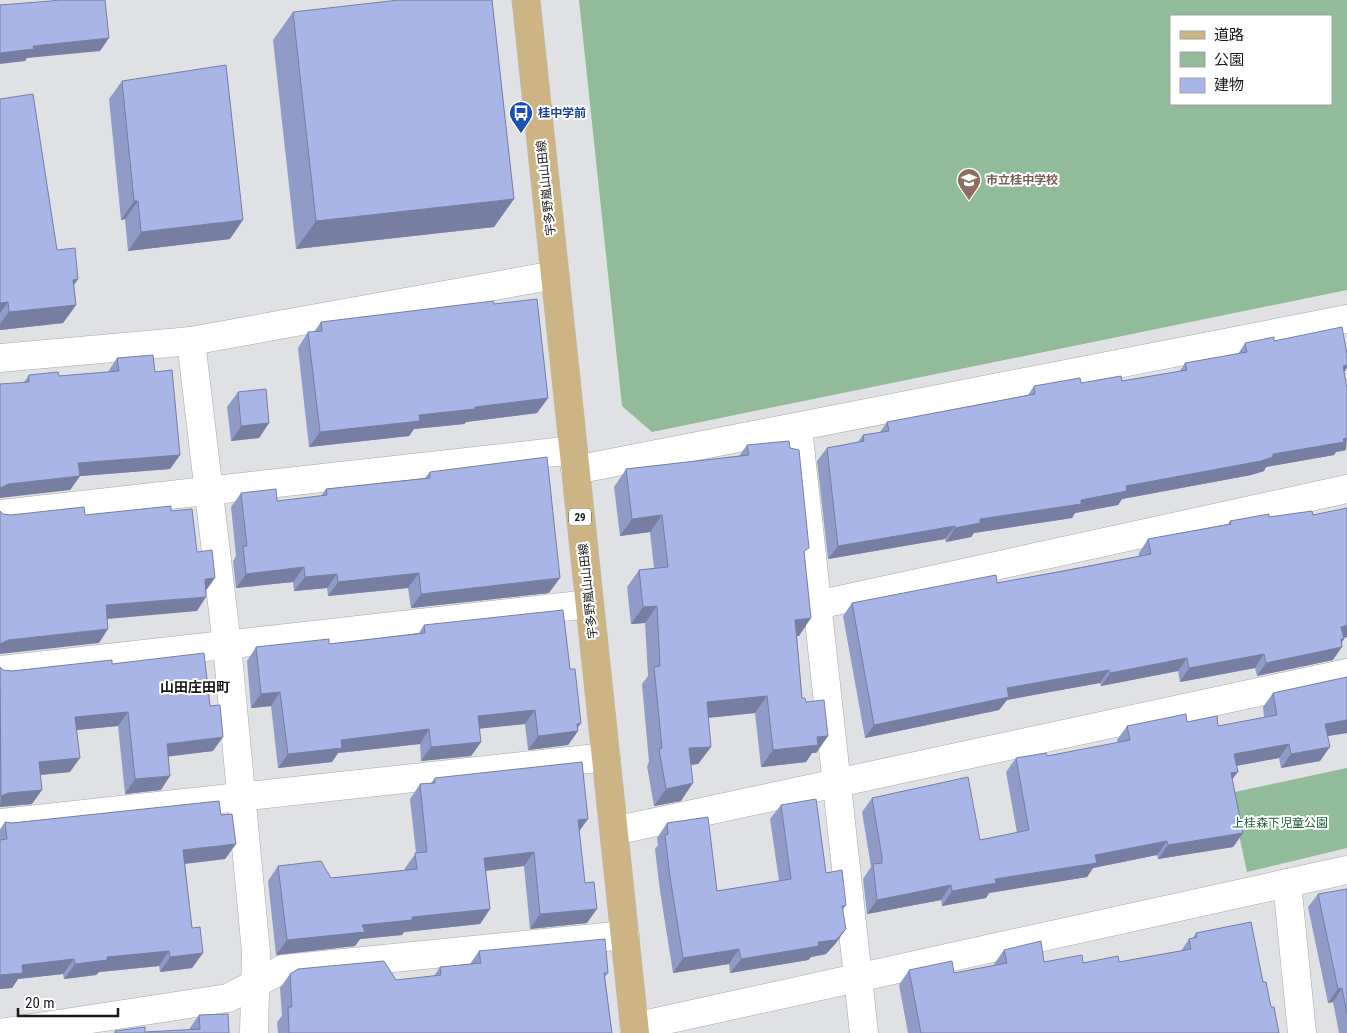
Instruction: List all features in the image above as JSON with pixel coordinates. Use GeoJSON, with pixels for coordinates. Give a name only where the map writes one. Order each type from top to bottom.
{"type":"FeatureCollection","features":[{"type":"Feature","properties":{"kind":"main road","name":"宇多野嵐山山田線"},"geometry":{"type":"LineString","coordinates":[[526,0],[635,1030]]}},
{"type":"Feature","properties":{"kind":"street"},"geometry":{"type":"LineString","coordinates":[[0,358],[190,341],[555,275]]}},
{"type":"Feature","properties":{"kind":"street"},"geometry":{"type":"LineString","coordinates":[[0,514],[208,491],[574,460],[798,428],[1347,319]]}},
{"type":"Feature","properties":{"kind":"street"},"geometry":{"type":"LineString","coordinates":[[190,341],[227,645],[256,952],[254,1033]]}},
{"type":"Feature","properties":{"kind":"street"},"geometry":{"type":"LineString","coordinates":[[798,428],[864,1033]]}},
{"type":"Feature","properties":{"kind":"street"},"geometry":{"type":"LineString","coordinates":[[817,605],[1347,489]]}},
{"type":"Feature","properties":{"kind":"street"},"geometry":{"type":"LineString","coordinates":[[0,670],[589,604]]}},
{"type":"Feature","properties":{"kind":"street"},"geometry":{"type":"LineString","coordinates":[[614,831],[1347,673]]}},
{"type":"Feature","properties":{"kind":"street"},"geometry":{"type":"LineString","coordinates":[[0,823],[606,757]]}},
{"type":"Feature","properties":{"kind":"street"},"geometry":{"type":"LineString","coordinates":[[635,1030],[858,978],[1347,870]]}},
{"type":"Feature","properties":{"kind":"street"},"geometry":{"type":"LineString","coordinates":[[1287,883],[1302,1033]]}},
{"type":"Feature","properties":{"kind":"street"},"geometry":{"type":"LineString","coordinates":[[0,1033],[228,998],[255,986],[284,969],[624,934]]}},
{"type":"Feature","properties":{"kind":"green space","name":"市立桂中学校"},"geometry":{"type":"Polygon","coordinates":[[[579,0],[1347,0],[1347,290],[652,432],[622,406],[579,0]]]}},
{"type":"Feature","properties":{"kind":"green space","name":"上桂森下児童公園"},"geometry":{"type":"Polygon","coordinates":[[[1347,768],[1347,848],[1247,872],[1230,793],[1347,768]]]}},
{"type":"Feature","properties":{"kind":"building"},"geometry":{"type":"Polygon","coordinates":[[[59,0],[105,0],[109,38],[33,46],[34,49],[0,53],[0,5],[59,0]]]}},
{"type":"Feature","properties":{"kind":"building"},"geometry":{"type":"Polygon","coordinates":[[[399,0],[492,0],[514,199],[316,221],[293,12],[399,0]]]}},
{"type":"Feature","properties":{"kind":"building"},"geometry":{"type":"Polygon","coordinates":[[[226,65],[243,220],[141,232],[138,201],[134,201],[122,81],[226,65]]]}},
{"type":"Feature","properties":{"kind":"building"},"geometry":{"type":"Polygon","coordinates":[[[33,94],[57,250],[75,248],[78,279],[73,280],[76,305],[9,312],[8,302],[0,303],[0,99],[33,94]]]}},
{"type":"Feature","properties":{"kind":"building"},"geometry":{"type":"Polygon","coordinates":[[[537,299],[548,398],[419,415],[420,421],[320,432],[308,332],[322,331],[321,322],[493,301],[494,304],[537,299]]]}},
{"type":"Feature","properties":{"kind":"building"},"geometry":{"type":"Polygon","coordinates":[[[1342,327],[1347,354],[1347,365],[1343,366],[1347,388],[1347,438],[1343,439],[1344,442],[1273,454],[1273,457],[1261,461],[1126,486],[1127,491],[1081,500],[1081,504],[980,519],[980,523],[955,528],[955,526],[838,546],[827,448],[864,441],[863,435],[889,431],[887,422],[1035,394],[1034,386],[1080,378],[1081,383],[1121,376],[1122,381],[1187,370],[1185,363],[1247,352],[1245,343],[1274,337],[1274,341],[1342,327]]]}},
{"type":"Feature","properties":{"kind":"building"},"geometry":{"type":"Polygon","coordinates":[[[153,355],[155,372],[172,370],[180,455],[78,463],[80,476],[8,484],[0,488],[0,384],[29,382],[29,375],[58,372],[59,376],[119,371],[117,358],[153,355]]]}},
{"type":"Feature","properties":{"kind":"building"},"geometry":{"type":"Polygon","coordinates":[[[266,389],[269,423],[241,426],[238,392],[266,389]]]}},
{"type":"Feature","properties":{"kind":"building"},"geometry":{"type":"Polygon","coordinates":[[[789,441],[790,448],[799,450],[809,548],[804,551],[811,618],[795,620],[802,698],[805,698],[806,702],[824,700],[828,736],[817,737],[818,745],[773,750],[767,696],[707,702],[711,747],[689,748],[693,783],[666,789],[659,749],[662,748],[654,667],[660,666],[657,606],[643,607],[639,570],[668,567],[662,515],[632,519],[626,469],[749,455],[747,445],[789,441]]]}},
{"type":"Feature","properties":{"kind":"building"},"geometry":{"type":"Polygon","coordinates":[[[547,457],[560,578],[421,594],[419,573],[338,582],[337,574],[305,577],[304,567],[246,574],[243,546],[247,546],[241,493],[276,489],[277,501],[327,495],[326,489],[430,478],[430,472],[547,457]]]}},
{"type":"Feature","properties":{"kind":"building"},"geometry":{"type":"Polygon","coordinates":[[[171,506],[171,511],[192,509],[197,552],[212,550],[215,578],[205,579],[206,597],[106,605],[108,629],[8,640],[0,644],[0,511],[3,514],[11,515],[84,507],[85,515],[171,506]]]}},
{"type":"Feature","properties":{"kind":"building"},"geometry":{"type":"Polygon","coordinates":[[[1347,508],[1347,625],[1341,627],[1344,639],[1341,639],[1342,647],[1266,663],[1264,654],[1189,668],[1187,658],[1110,673],[1109,670],[1007,688],[1009,697],[874,725],[852,603],[996,575],[997,583],[1151,554],[1148,539],[1231,524],[1230,521],[1269,514],[1269,517],[1312,511],[1313,515],[1347,508]]]}},
{"type":"Feature","properties":{"kind":"building"},"geometry":{"type":"Polygon","coordinates":[[[563,610],[570,669],[575,669],[581,723],[577,724],[578,731],[538,736],[535,710],[478,716],[481,742],[431,747],[429,729],[341,740],[342,748],[288,754],[280,692],[261,694],[256,647],[329,639],[329,644],[425,633],[424,625],[563,610]]]}},
{"type":"Feature","properties":{"kind":"building"},"geometry":{"type":"Polygon","coordinates":[[[204,653],[210,706],[220,705],[223,737],[167,744],[170,776],[135,779],[128,712],[75,717],[80,758],[39,762],[42,790],[8,793],[1,796],[0,667],[3,670],[12,671],[112,660],[112,664],[204,653]]]}},
{"type":"Feature","properties":{"kind":"building"},"geometry":{"type":"Polygon","coordinates":[[[1347,677],[1347,720],[1325,724],[1330,747],[1291,754],[1289,744],[1234,754],[1238,772],[1231,773],[1243,833],[1168,845],[1167,841],[1095,855],[1097,863],[995,879],[996,883],[952,891],[951,885],[877,900],[873,864],[882,863],[882,857],[872,798],[968,777],[980,840],[1029,830],[1016,758],[1046,753],[1047,756],[1130,740],[1127,726],[1186,714],[1187,722],[1217,716],[1218,726],[1277,715],[1273,693],[1347,677]]]}},
{"type":"Feature","properties":{"kind":"building"},"geometry":{"type":"Polygon","coordinates":[[[582,762],[588,819],[578,820],[585,883],[594,882],[597,909],[540,914],[534,852],[484,858],[490,909],[412,917],[412,920],[362,925],[365,932],[287,940],[278,866],[321,861],[331,878],[417,869],[415,853],[427,852],[420,784],[435,783],[435,778],[582,762]]]}},
{"type":"Feature","properties":{"kind":"building"},"geometry":{"type":"Polygon","coordinates":[[[816,799],[826,873],[842,870],[846,905],[842,906],[846,929],[836,940],[818,942],[819,946],[741,959],[739,949],[683,958],[665,835],[668,834],[667,823],[708,817],[717,891],[791,879],[781,805],[816,799]]]}},
{"type":"Feature","properties":{"kind":"building"},"geometry":{"type":"Polygon","coordinates":[[[219,801],[221,815],[232,814],[236,844],[183,850],[192,928],[200,927],[203,953],[170,957],[169,951],[107,957],[107,960],[75,964],[74,959],[22,965],[23,973],[0,975],[0,840],[7,839],[5,822],[12,823],[219,801]]]}},
{"type":"Feature","properties":{"kind":"building"},"geometry":{"type":"Polygon","coordinates":[[[1347,889],[1347,1014],[1342,988],[1338,989],[1318,894],[1347,889]]]}},
{"type":"Feature","properties":{"kind":"building"},"geometry":{"type":"Polygon","coordinates":[[[1251,922],[1263,982],[1266,982],[1271,1007],[1274,1007],[1279,1033],[921,1033],[909,970],[952,961],[954,973],[1007,963],[1004,950],[1041,941],[1044,962],[1082,955],[1083,963],[1118,956],[1119,962],[1191,949],[1189,939],[1197,937],[1196,933],[1251,922]]]}},
{"type":"Feature","properties":{"kind":"building"},"geometry":{"type":"Polygon","coordinates":[[[605,939],[608,973],[604,973],[612,1033],[289,1033],[288,1007],[292,1007],[290,974],[298,969],[384,961],[396,980],[441,975],[440,967],[481,963],[479,951],[605,939]]]}},
{"type":"Feature","properties":{"kind":"building"},"geometry":{"type":"Polygon","coordinates":[[[228,1014],[229,1033],[116,1033],[115,1031],[145,1027],[145,1032],[200,1029],[199,1015],[228,1014]]]}},
{"type":"Feature","properties":{"kind":"place","name":"桂中学前"},"geometry":{"type":"Point","coordinates":[521,134]}},
{"type":"Feature","properties":{"kind":"place","name":"市立桂中学校"},"geometry":{"type":"Point","coordinates":[969,201]}},
{"type":"Feature","properties":{"kind":"district","name":"山田庄田町"},"geometry":{"type":"Point","coordinates":[195,687]}}]}
